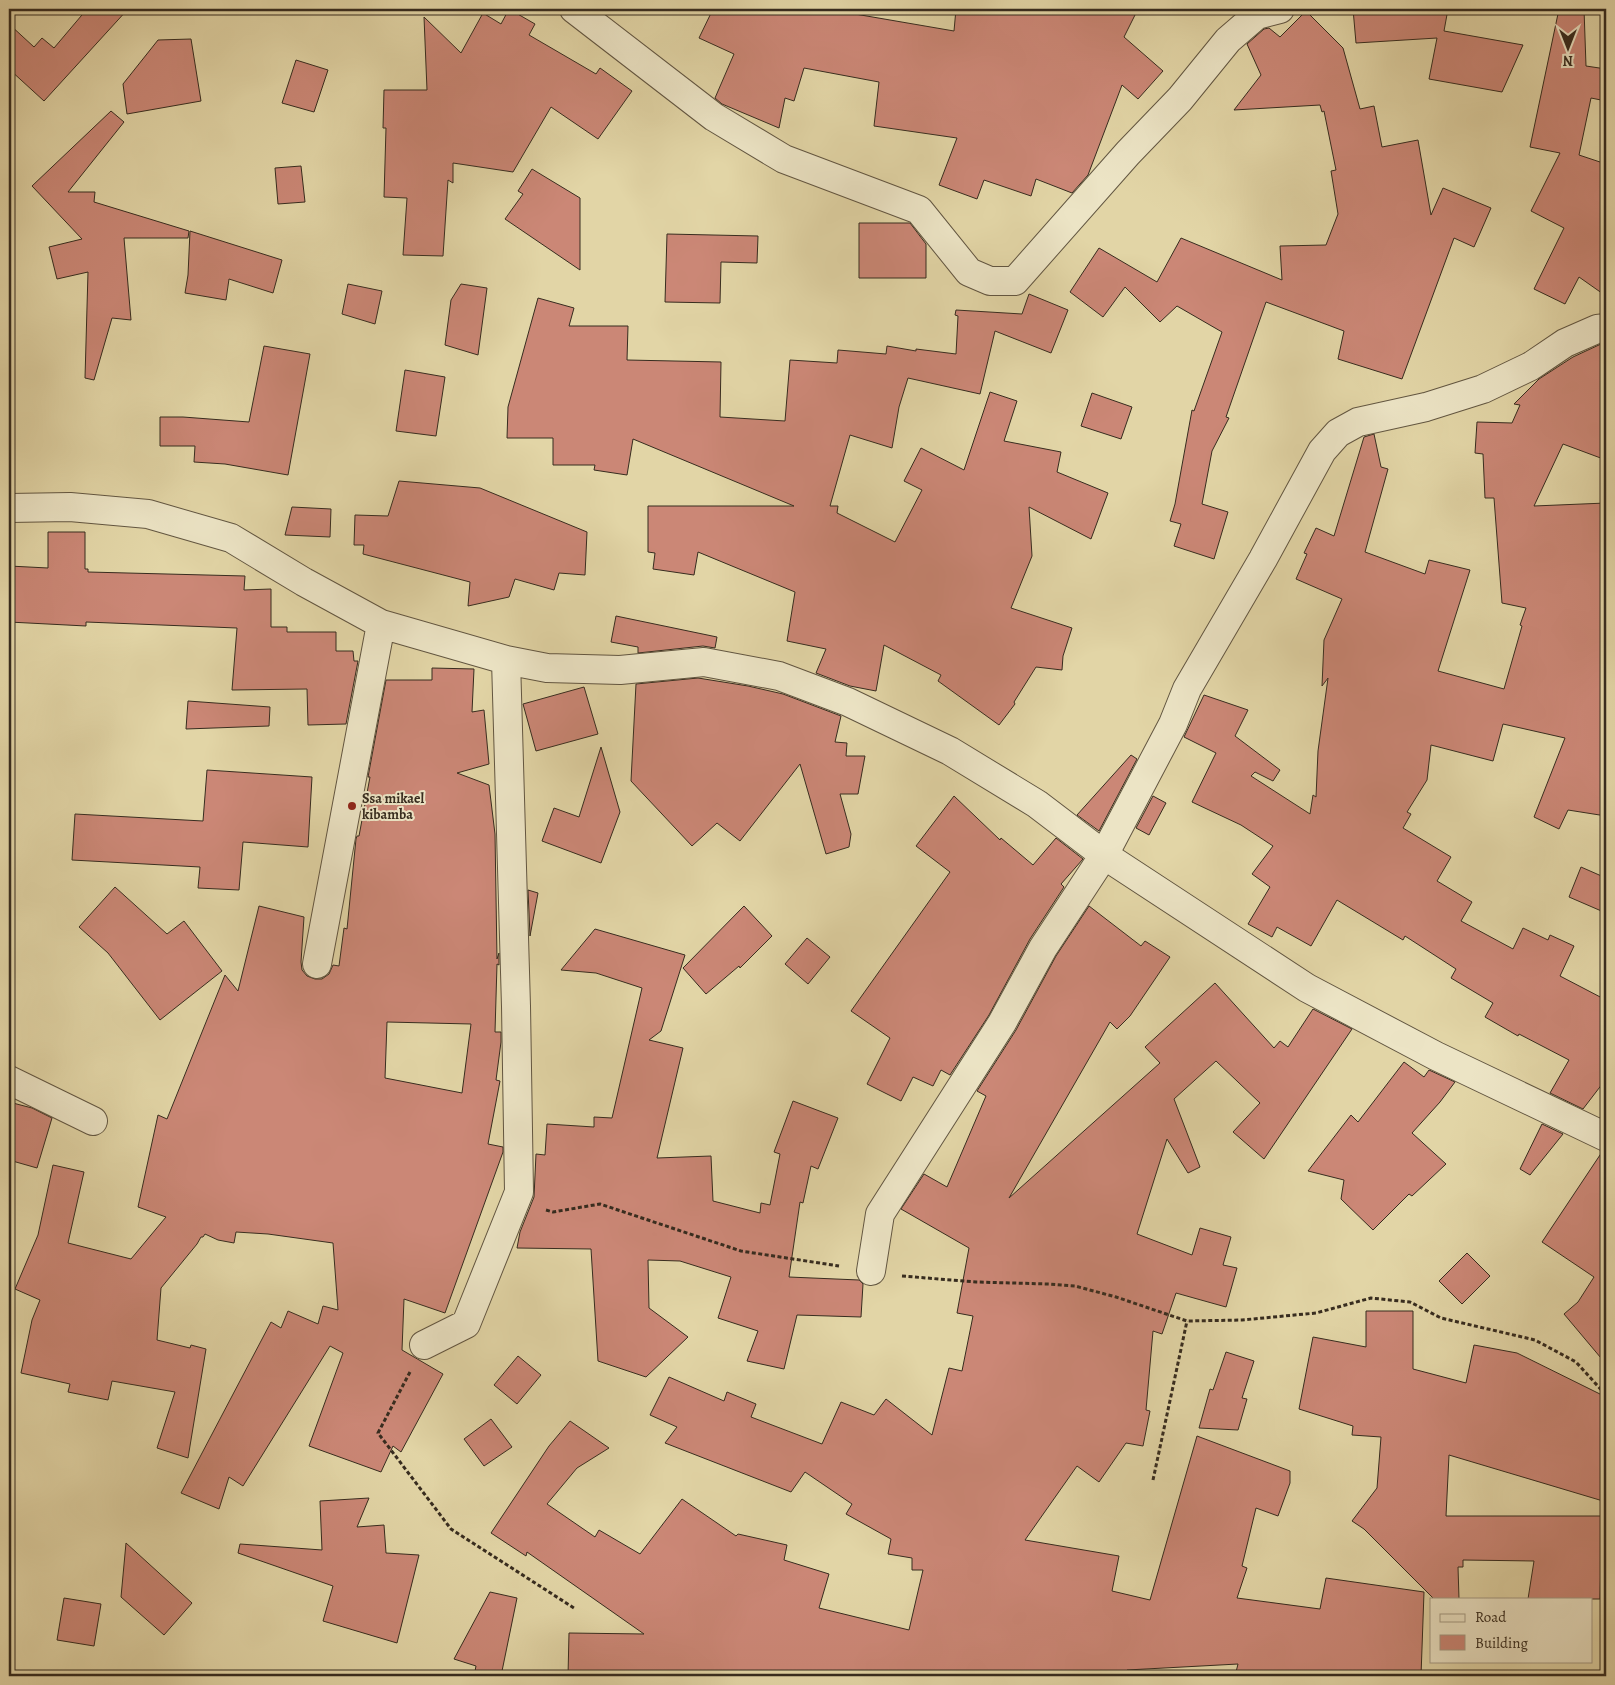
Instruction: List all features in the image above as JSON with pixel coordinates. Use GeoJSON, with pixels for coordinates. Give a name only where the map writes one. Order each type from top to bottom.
{"type":"FeatureCollection","features":[{"type":"Feature","properties":{"kind":"street"},"geometry":{"type":"LineString","coordinates":[[574,9],[714,117],[784,159],[919,210],[968,272],[990,281],[1015,280],[1128,153],[1180,100],[1228,40],[1257,15],[1280,9]]}},
{"type":"Feature","properties":{"kind":"street"},"geometry":{"type":"LineString","coordinates":[[871,1271],[880,1214],[1002,1023],[1043,948],[1104,855],[1173,724],[1186,689],[1263,559],[1322,451],[1338,433],[1358,422],[1426,407],[1483,389],[1531,366],[1564,343],[1596,329],[1606,328]]}},
{"type":"Feature","properties":{"kind":"street"},"geometry":{"type":"LineString","coordinates":[[9,508],[70,507],[148,514],[231,538],[304,582],[381,624],[506,660],[547,668],[620,670],[704,662],[779,676],[848,702],[950,751],[1037,804],[1104,855],[1307,988],[1436,1056],[1606,1137]]}},
{"type":"Feature","properties":{"kind":"street"},"geometry":{"type":"LineString","coordinates":[[317,964],[381,624]]}},
{"type":"Feature","properties":{"kind":"street"},"geometry":{"type":"LineString","coordinates":[[424,1345],[466,1324],[520,1192],[506,660]]}},
{"type":"Feature","properties":{"kind":"street"},"geometry":{"type":"LineString","coordinates":[[9,1080],[93,1121]]}},
{"type":"Feature","properties":{"kind":"path"},"geometry":{"type":"LineString","coordinates":[[516,1201],[552,1212],[600,1204],[741,1251],[907,1277],[1075,1286],[1116,1297],[1186,1321],[1242,1320],[1316,1313],[1372,1298],[1410,1302],[1441,1318],[1535,1340],[1576,1362],[1606,1396]]}},
{"type":"Feature","properties":{"kind":"path"},"geometry":{"type":"LineString","coordinates":[[1153,1480],[1186,1321]]}},
{"type":"Feature","properties":{"kind":"path"},"geometry":{"type":"LineString","coordinates":[[424,1345],[378,1433],[451,1529],[574,1608]]}},
{"type":"Feature","properties":{"kind":"building"},"geometry":{"type":"Polygon","coordinates":[[[87,9],[128,9],[44,101],[9,69],[9,24],[34,47],[42,38],[54,48],[87,9]]]}},
{"type":"Feature","properties":{"kind":"building"},"geometry":{"type":"Polygon","coordinates":[[[509,9],[535,24],[529,35],[596,74],[600,68],[632,91],[598,139],[551,107],[513,172],[453,163],[453,183],[448,180],[443,256],[403,255],[407,198],[384,197],[386,128],[383,128],[384,90],[427,90],[424,17],[461,53],[483,13],[501,24],[509,9]]]}},
{"type":"Feature","properties":{"kind":"building"},"geometry":{"type":"Polygon","coordinates":[[[713,9],[826,9],[954,31],[956,9],[1138,9],[1124,37],[1163,71],[1138,99],[1122,85],[1088,175],[1072,193],[1036,179],[1031,196],[984,180],[977,199],[939,185],[957,138],[874,126],[879,82],[804,68],[794,101],[785,98],[779,128],[722,104],[715,98],[734,54],[699,38],[713,9]]]}},
{"type":"Feature","properties":{"kind":"building"},"geometry":{"type":"Polygon","coordinates":[[[1353,9],[1448,9],[1444,31],[1523,45],[1502,92],[1429,79],[1437,38],[1356,43],[1353,9]]]}},
{"type":"Feature","properties":{"kind":"building"},"geometry":{"type":"Polygon","coordinates":[[[1559,9],[1584,9],[1586,66],[1606,69],[1606,101],[1591,98],[1579,155],[1606,164],[1606,296],[1579,277],[1565,304],[1534,289],[1564,228],[1531,211],[1560,153],[1530,147],[1559,9]]]}},
{"type":"Feature","properties":{"kind":"building"},"geometry":{"type":"Polygon","coordinates":[[[1306,11],[1343,48],[1360,109],[1374,106],[1382,147],[1418,140],[1431,215],[1443,188],[1491,208],[1474,247],[1454,238],[1402,379],[1338,359],[1344,331],[1266,302],[1226,417],[1229,418],[1212,451],[1202,504],[1228,512],[1214,559],[1174,546],[1181,524],[1170,521],[1175,504],[1192,410],[1194,411],[1222,332],[1177,306],[1160,322],[1125,287],[1103,317],[1070,292],[1099,248],[1157,282],[1181,238],[1282,280],[1280,246],[1326,245],[1338,214],[1331,171],[1336,170],[1324,111],[1322,112],[1320,105],[1234,110],[1261,75],[1247,44],[1264,29],[1269,28],[1280,37],[1306,11]]]}},
{"type":"Feature","properties":{"kind":"building"},"geometry":{"type":"Polygon","coordinates":[[[191,39],[201,101],[127,114],[123,84],[158,40],[191,39]]]}},
{"type":"Feature","properties":{"kind":"building"},"geometry":{"type":"Polygon","coordinates":[[[296,60],[328,70],[314,112],[282,103],[296,60]]]}},
{"type":"Feature","properties":{"kind":"building"},"geometry":{"type":"Polygon","coordinates":[[[111,111],[124,122],[68,192],[95,192],[94,202],[189,231],[188,238],[124,238],[131,320],[112,318],[94,380],[85,378],[88,272],[57,279],[49,247],[82,239],[32,186],[111,111]]]}},
{"type":"Feature","properties":{"kind":"building"},"geometry":{"type":"Polygon","coordinates":[[[301,166],[305,202],[278,204],[275,168],[301,166]]]}},
{"type":"Feature","properties":{"kind":"building"},"geometry":{"type":"Polygon","coordinates":[[[532,169],[580,198],[580,270],[505,219],[523,194],[518,191],[532,169]]]}},
{"type":"Feature","properties":{"kind":"building"},"geometry":{"type":"Polygon","coordinates":[[[859,223],[910,223],[926,244],[926,278],[859,278],[859,223]]]}},
{"type":"Feature","properties":{"kind":"building"},"geometry":{"type":"Polygon","coordinates":[[[190,231],[282,260],[273,293],[229,279],[226,300],[185,293],[188,275],[190,231]]]}},
{"type":"Feature","properties":{"kind":"building"},"geometry":{"type":"Polygon","coordinates":[[[667,234],[758,236],[757,263],[721,262],[720,303],[665,302],[667,234]]]}},
{"type":"Feature","properties":{"kind":"building"},"geometry":{"type":"Polygon","coordinates":[[[348,284],[382,291],[375,324],[342,314],[348,284]]]}},
{"type":"Feature","properties":{"kind":"building"},"geometry":{"type":"Polygon","coordinates":[[[461,284],[487,288],[478,355],[445,345],[451,300],[461,284]]]}},
{"type":"Feature","properties":{"kind":"building"},"geometry":{"type":"Polygon","coordinates":[[[1029,294],[1068,310],[1051,353],[995,331],[980,394],[908,378],[899,407],[892,448],[850,435],[830,506],[838,506],[837,513],[895,542],[922,490],[904,481],[921,448],[964,470],[990,392],[1017,401],[1004,441],[1061,452],[1057,472],[1108,493],[1091,539],[1029,507],[1032,556],[1011,608],[1072,628],[1063,656],[1062,670],[1036,667],[1014,702],[1015,704],[999,725],[938,681],[941,675],[884,645],[876,691],[850,686],[816,673],[826,649],[787,641],[795,592],[698,552],[694,575],[653,569],[655,553],[648,552],[648,506],[794,506],[633,439],[627,475],[594,470],[595,465],[553,465],[553,438],[507,438],[508,407],[538,298],[574,308],[569,326],[628,326],[627,360],[721,362],[720,417],[785,421],[790,360],[837,363],[838,350],[886,354],[887,346],[916,351],[916,349],[956,354],[958,316],[955,315],[956,310],[1022,314],[1029,294]]]}},
{"type":"Feature","properties":{"kind":"building"},"geometry":{"type":"Polygon","coordinates":[[[1601,344],[1606,344],[1606,460],[1563,444],[1534,506],[1606,503],[1606,816],[1568,810],[1559,829],[1534,817],[1565,738],[1503,724],[1493,761],[1431,745],[1427,780],[1407,812],[1411,814],[1403,828],[1451,857],[1437,881],[1472,902],[1461,921],[1513,949],[1523,928],[1548,940],[1550,935],[1574,946],[1560,976],[1606,1000],[1606,1079],[1583,1109],[1550,1093],[1569,1060],[1519,1034],[1518,1036],[1485,1017],[1493,1003],[1451,978],[1456,969],[1405,936],[1403,940],[1337,900],[1311,946],[1277,927],[1272,937],[1248,924],[1270,887],[1252,874],[1273,846],[1241,825],[1192,802],[1216,753],[1184,737],[1204,695],[1248,710],[1235,736],[1280,770],[1273,781],[1255,772],[1251,776],[1310,814],[1313,795],[1316,797],[1318,751],[1328,678],[1322,686],[1324,640],[1342,599],[1296,579],[1307,554],[1304,553],[1316,528],[1334,536],[1364,437],[1374,434],[1381,467],[1388,469],[1365,552],[1425,574],[1429,560],[1470,570],[1438,671],[1504,689],[1526,608],[1502,603],[1494,498],[1485,498],[1483,454],[1475,453],[1477,422],[1512,423],[1520,405],[1514,404],[1539,379],[1573,357],[1601,344]]]}},
{"type":"Feature","properties":{"kind":"building"},"geometry":{"type":"Polygon","coordinates":[[[264,346],[310,354],[288,475],[225,464],[194,462],[195,446],[160,446],[160,417],[249,422],[264,346]]]}},
{"type":"Feature","properties":{"kind":"building"},"geometry":{"type":"Polygon","coordinates":[[[405,370],[445,377],[436,436],[396,431],[405,370]]]}},
{"type":"Feature","properties":{"kind":"building"},"geometry":{"type":"Polygon","coordinates":[[[1092,393],[1132,407],[1121,439],[1081,426],[1092,393]]]}},
{"type":"Feature","properties":{"kind":"building"},"geometry":{"type":"Polygon","coordinates":[[[399,481],[480,488],[587,532],[585,575],[559,573],[554,590],[515,579],[509,597],[468,606],[470,582],[363,554],[364,545],[354,545],[355,515],[388,516],[399,481]]]}},
{"type":"Feature","properties":{"kind":"building"},"geometry":{"type":"Polygon","coordinates":[[[292,507],[331,509],[330,537],[285,535],[292,507]]]}},
{"type":"Feature","properties":{"kind":"building"},"geometry":{"type":"Polygon","coordinates":[[[48,532],[85,532],[85,569],[88,569],[88,572],[245,576],[244,590],[271,589],[271,627],[287,627],[287,632],[336,632],[336,651],[353,651],[354,661],[358,661],[346,724],[308,725],[307,689],[232,690],[237,628],[86,622],[86,626],[9,622],[9,566],[48,568],[48,532]]]}},
{"type":"Feature","properties":{"kind":"building"},"geometry":{"type":"Polygon","coordinates":[[[616,616],[717,637],[715,648],[703,646],[638,653],[638,647],[611,642],[616,616]]]}},
{"type":"Feature","properties":{"kind":"building"},"geometry":{"type":"Polygon","coordinates":[[[432,668],[474,669],[472,712],[484,710],[489,764],[457,773],[489,785],[495,834],[497,959],[499,953],[499,965],[497,964],[495,1032],[501,1032],[501,1042],[496,1080],[500,1081],[488,1144],[503,1147],[503,1152],[445,1313],[404,1299],[402,1350],[443,1374],[401,1452],[393,1446],[381,1472],[309,1446],[343,1353],[330,1346],[243,1486],[229,1477],[219,1509],[181,1493],[271,1322],[281,1328],[288,1311],[318,1324],[323,1306],[338,1310],[333,1243],[268,1234],[236,1232],[234,1243],[218,1240],[205,1234],[161,1288],[157,1340],[190,1348],[191,1345],[206,1349],[188,1458],[157,1448],[175,1392],[112,1381],[108,1400],[68,1392],[70,1384],[21,1373],[32,1320],[40,1300],[15,1289],[38,1235],[53,1165],[84,1172],[68,1243],[131,1259],[166,1217],[138,1207],[158,1115],[167,1119],[225,975],[238,991],[259,906],[304,917],[301,962],[302,970],[307,976],[322,979],[329,974],[333,965],[339,966],[344,928],[347,929],[356,839],[359,836],[386,680],[432,680],[432,668]],[[387,1022],[385,1078],[462,1093],[471,1024],[387,1022]]]}},
{"type":"Feature","properties":{"kind":"building"},"geometry":{"type":"Polygon","coordinates":[[[698,678],[783,694],[841,716],[835,742],[847,743],[846,756],[865,756],[858,794],[840,794],[851,834],[849,847],[826,854],[800,764],[740,841],[717,823],[692,846],[631,781],[636,684],[698,678]]]}},
{"type":"Feature","properties":{"kind":"building"},"geometry":{"type":"Polygon","coordinates":[[[584,687],[598,734],[536,751],[523,704],[584,687]]]}},
{"type":"Feature","properties":{"kind":"building"},"geometry":{"type":"Polygon","coordinates":[[[188,701],[270,707],[269,726],[186,729],[188,701]]]}},
{"type":"Feature","properties":{"kind":"building"},"geometry":{"type":"Polygon","coordinates":[[[601,747],[620,812],[601,863],[542,841],[554,808],[579,817],[601,747]]]}},
{"type":"Feature","properties":{"kind":"building"},"geometry":{"type":"Polygon","coordinates":[[[1131,755],[1137,759],[1099,831],[1077,815],[1131,755]]]}},
{"type":"Feature","properties":{"kind":"building"},"geometry":{"type":"Polygon","coordinates":[[[207,770],[312,777],[308,847],[243,842],[239,890],[198,888],[200,867],[72,860],[75,814],[203,821],[207,770]]]}},
{"type":"Feature","properties":{"kind":"building"},"geometry":{"type":"Polygon","coordinates":[[[954,796],[1000,840],[1001,838],[1033,865],[1056,838],[1083,859],[1061,884],[1064,887],[1030,939],[989,1015],[950,1075],[941,1070],[933,1086],[913,1077],[901,1101],[867,1084],[890,1038],[851,1011],[950,872],[916,846],[954,796]]]}},
{"type":"Feature","properties":{"kind":"building"},"geometry":{"type":"Polygon","coordinates":[[[1153,796],[1166,803],[1149,835],[1136,828],[1153,796]]]}},
{"type":"Feature","properties":{"kind":"building"},"geometry":{"type":"Polygon","coordinates":[[[1581,867],[1606,878],[1606,913],[1569,897],[1581,867]]]}},
{"type":"Feature","properties":{"kind":"building"},"geometry":{"type":"Polygon","coordinates":[[[115,887],[167,934],[184,921],[222,971],[160,1020],[108,953],[79,927],[115,887]]]}},
{"type":"Feature","properties":{"kind":"building"},"geometry":{"type":"Polygon","coordinates":[[[528,890],[538,893],[530,936],[528,890]]]}},
{"type":"Feature","properties":{"kind":"building"},"geometry":{"type":"Polygon","coordinates":[[[744,906],[772,936],[740,968],[739,966],[706,994],[683,968],[744,906]]]}},
{"type":"Feature","properties":{"kind":"building"},"geometry":{"type":"Polygon","coordinates":[[[1089,906],[1141,946],[1145,941],[1170,957],[1130,1016],[1117,1029],[1110,1022],[1009,1198],[1160,1063],[1145,1047],[1215,983],[1274,1048],[1280,1041],[1288,1047],[1313,1009],[1352,1029],[1264,1159],[1233,1132],[1260,1103],[1216,1061],[1174,1099],[1200,1167],[1188,1173],[1167,1139],[1137,1234],[1192,1255],[1200,1228],[1231,1237],[1223,1265],[1237,1268],[1226,1307],[1176,1293],[1162,1334],[1153,1331],[1146,1410],[1150,1411],[1143,1446],[1126,1443],[1099,1482],[1077,1466],[1025,1540],[1119,1556],[1112,1591],[1150,1600],[1197,1436],[1290,1471],[1290,1483],[1278,1516],[1256,1508],[1242,1566],[1247,1568],[1237,1598],[1320,1609],[1326,1578],[1424,1592],[1421,1676],[1235,1676],[1238,1664],[1127,1670],[1126,1676],[568,1676],[569,1633],[644,1634],[527,1552],[526,1556],[491,1533],[549,1446],[570,1421],[609,1448],[577,1468],[547,1504],[595,1537],[599,1530],[640,1554],[682,1499],[736,1536],[738,1534],[787,1545],[784,1560],[829,1574],[819,1608],[909,1630],[923,1570],[912,1570],[912,1558],[888,1554],[891,1539],[846,1514],[852,1504],[805,1472],[791,1492],[665,1443],[677,1427],[650,1415],[669,1377],[724,1401],[727,1392],[756,1404],[751,1417],[822,1444],[841,1402],[874,1415],[886,1399],[932,1435],[949,1368],[962,1371],[973,1316],[957,1313],[969,1248],[901,1209],[924,1174],[947,1187],[986,1096],[977,1091],[1016,1030],[1056,956],[1089,906]]]}},
{"type":"Feature","properties":{"kind":"building"},"geometry":{"type":"Polygon","coordinates":[[[595,929],[685,955],[661,1031],[649,1040],[683,1048],[657,1158],[711,1156],[713,1201],[760,1213],[761,1203],[770,1205],[780,1154],[774,1152],[793,1101],[838,1118],[818,1169],[811,1166],[803,1203],[800,1202],[789,1277],[859,1280],[863,1284],[861,1317],[797,1315],[784,1369],[747,1361],[758,1331],[718,1318],[731,1277],[680,1261],[648,1260],[649,1308],[688,1337],[646,1377],[598,1361],[591,1249],[517,1248],[520,1232],[534,1197],[536,1154],[545,1155],[547,1124],[594,1127],[594,1117],[612,1118],[642,988],[596,973],[561,970],[595,929]]]}},
{"type":"Feature","properties":{"kind":"building"},"geometry":{"type":"Polygon","coordinates":[[[807,938],[830,957],[808,984],[785,964],[807,938]]]}},
{"type":"Feature","properties":{"kind":"building"},"geometry":{"type":"Polygon","coordinates":[[[1404,1062],[1424,1077],[1429,1070],[1455,1082],[1412,1133],[1446,1164],[1412,1196],[1409,1194],[1373,1230],[1341,1199],[1344,1180],[1308,1171],[1351,1115],[1358,1122],[1404,1062]]]}},
{"type":"Feature","properties":{"kind":"building"},"geometry":{"type":"Polygon","coordinates":[[[9,1102],[32,1108],[52,1118],[37,1168],[9,1160],[9,1102]]]}},
{"type":"Feature","properties":{"kind":"building"},"geometry":{"type":"Polygon","coordinates":[[[1542,1124],[1563,1134],[1530,1175],[1520,1169],[1542,1124]]]}},
{"type":"Feature","properties":{"kind":"building"},"geometry":{"type":"Polygon","coordinates":[[[1602,1152],[1606,1152],[1606,1364],[1564,1314],[1578,1302],[1594,1277],[1542,1242],[1602,1152]]]}},
{"type":"Feature","properties":{"kind":"building"},"geometry":{"type":"Polygon","coordinates":[[[1467,1253],[1490,1276],[1462,1304],[1439,1281],[1467,1253]]]}},
{"type":"Feature","properties":{"kind":"building"},"geometry":{"type":"Polygon","coordinates":[[[1366,1311],[1413,1311],[1413,1369],[1466,1383],[1474,1345],[1517,1353],[1606,1397],[1606,1495],[1603,1493],[1603,1501],[1449,1455],[1446,1516],[1602,1516],[1600,1599],[1528,1598],[1534,1561],[1463,1560],[1463,1567],[1458,1567],[1459,1598],[1433,1598],[1364,1529],[1352,1521],[1377,1488],[1381,1437],[1352,1435],[1353,1426],[1299,1409],[1313,1337],[1366,1347],[1366,1311]]]}},
{"type":"Feature","properties":{"kind":"building"},"geometry":{"type":"Polygon","coordinates":[[[1226,1352],[1254,1361],[1242,1398],[1247,1399],[1238,1430],[1199,1428],[1210,1389],[1213,1390],[1226,1352]]]}},
{"type":"Feature","properties":{"kind":"building"},"geometry":{"type":"Polygon","coordinates":[[[518,1356],[541,1375],[517,1404],[494,1385],[518,1356]]]}},
{"type":"Feature","properties":{"kind":"building"},"geometry":{"type":"Polygon","coordinates":[[[491,1419],[512,1447],[484,1466],[464,1439],[491,1419]]]}},
{"type":"Feature","properties":{"kind":"building"},"geometry":{"type":"Polygon","coordinates":[[[369,1498],[357,1527],[384,1525],[386,1553],[419,1555],[397,1643],[323,1621],[333,1586],[238,1553],[240,1544],[322,1550],[320,1501],[369,1498]]]}},
{"type":"Feature","properties":{"kind":"building"},"geometry":{"type":"Polygon","coordinates":[[[126,1543],[192,1603],[164,1635],[121,1597],[126,1543]]]}},
{"type":"Feature","properties":{"kind":"building"},"geometry":{"type":"Polygon","coordinates":[[[490,1592],[517,1598],[501,1676],[474,1676],[476,1666],[454,1659],[490,1592]]]}},
{"type":"Feature","properties":{"kind":"building"},"geometry":{"type":"Polygon","coordinates":[[[64,1598],[101,1604],[94,1646],[57,1640],[64,1598]]]}},
{"type":"Feature","properties":{"kind":"place","name":"Ssa mikael kibamba"},"geometry":{"type":"Point","coordinates":[352,806]}}]}
